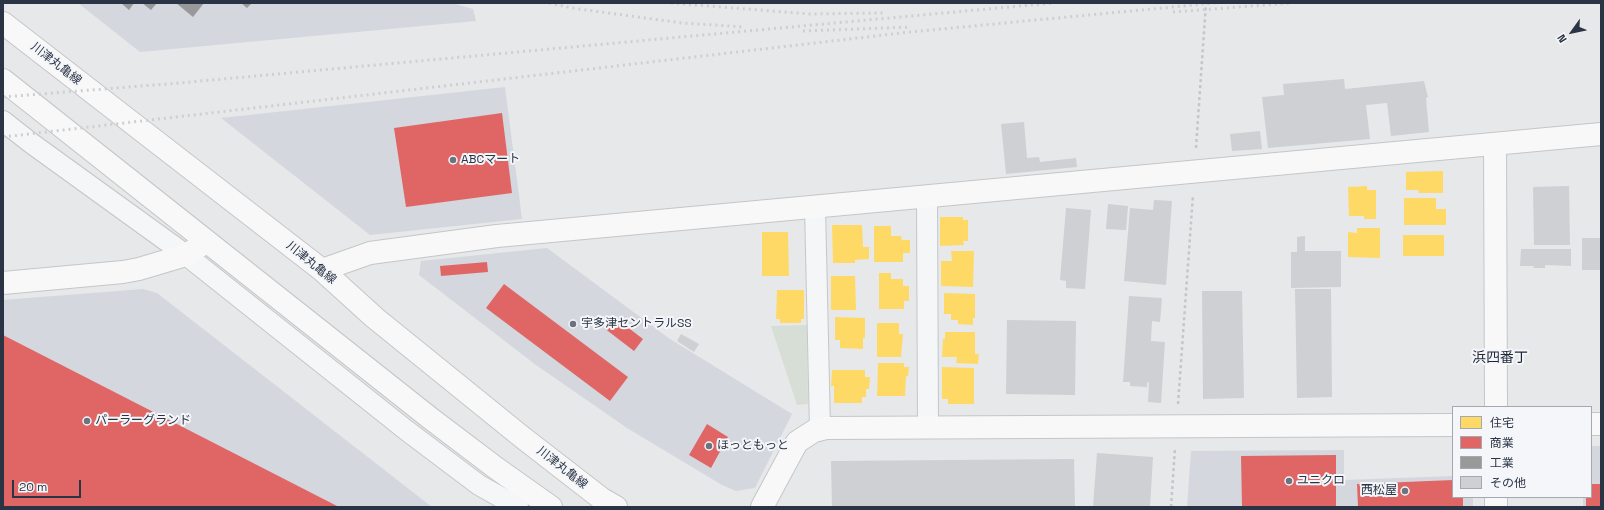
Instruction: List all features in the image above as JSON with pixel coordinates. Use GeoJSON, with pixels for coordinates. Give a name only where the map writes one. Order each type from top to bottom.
{"type":"FeatureCollection","features":[{"type":"Feature","properties":{"kind":"street","name":"川津丸亀線"},"geometry":{"type":"LineString","coordinates":[[3,23],[322,270],[375,318],[522,437],[616,507]]}},
{"type":"Feature","properties":{"kind":"street"},"geometry":{"type":"LineString","coordinates":[[3,80],[430,418],[551,507]]}},
{"type":"Feature","properties":{"kind":"street"},"geometry":{"type":"LineString","coordinates":[[3,121],[186,255],[406,430],[479,485],[518,507]]}},
{"type":"Feature","properties":{"kind":"street"},"geometry":{"type":"LineString","coordinates":[[322,270],[370,253],[497,236],[1601,134]]}},
{"type":"Feature","properties":{"kind":"street"},"geometry":{"type":"LineString","coordinates":[[1495,144],[1496,406]]}},
{"type":"Feature","properties":{"kind":"street"},"geometry":{"type":"LineString","coordinates":[[927,196],[928,428]]}},
{"type":"Feature","properties":{"kind":"street"},"geometry":{"type":"LineString","coordinates":[[815,207],[820,429]]}},
{"type":"Feature","properties":{"kind":"street"},"geometry":{"type":"LineString","coordinates":[[3,283],[123,272],[139,269],[186,255],[206,242]]}},
{"type":"Feature","properties":{"kind":"street"},"geometry":{"type":"LineString","coordinates":[[762,507],[797,442],[814,430],[826,428],[1452,425]]}},
{"type":"Feature","properties":{"kind":"path"},"geometry":{"type":"LineString","coordinates":[[1196,154],[1206,3]]}},
{"type":"Feature","properties":{"kind":"path"},"geometry":{"type":"LineString","coordinates":[[1178,407],[1193,191]]}},
{"type":"Feature","properties":{"kind":"path"},"geometry":{"type":"LineString","coordinates":[[1171,507],[1175,443]]}},
{"type":"Feature","properties":{"kind":"shaded area"},"geometry":{"type":"Polygon","coordinates":[[[78,3],[452,3],[473,9],[476,21],[140,52],[78,3]]]}},
{"type":"Feature","properties":{"kind":"shaded area"},"geometry":{"type":"Polygon","coordinates":[[[505,87],[522,219],[370,235],[221,118],[505,87]]]}},
{"type":"Feature","properties":{"kind":"shaded area"},"geometry":{"type":"Polygon","coordinates":[[[547,248],[670,339],[792,414],[755,488],[736,491],[722,485],[627,428],[536,365],[419,275],[421,261],[547,248]]]}},
{"type":"Feature","properties":{"kind":"shaded area"},"geometry":{"type":"Polygon","coordinates":[[[143,289],[157,293],[432,507],[3,507],[3,300],[143,289]]]}},
{"type":"Feature","properties":{"kind":"shaded area"},"geometry":{"type":"Polygon","coordinates":[[[807,325],[808,404],[797,405],[771,326],[807,325]]]}},
{"type":"Feature","properties":{"kind":"shaded area"},"geometry":{"type":"Polygon","coordinates":[[[1592,446],[1601,446],[1601,507],[1583,507],[1583,498],[1592,498],[1592,446]]]}},
{"type":"Feature","properties":{"kind":"shaded area"},"geometry":{"type":"Polygon","coordinates":[[[1344,450],[1344,480],[1452,476],[1452,498],[1473,498],[1473,507],[1187,507],[1191,451],[1344,450]]]}},
{"type":"Feature","properties":{"kind":"building: 住宅"},"geometry":{"type":"Polygon","coordinates":[[[1443,171],[1443,193],[1419,193],[1418,190],[1406,190],[1406,172],[1443,171]]]}},
{"type":"Feature","properties":{"kind":"building: 住宅"},"geometry":{"type":"Polygon","coordinates":[[[1367,186],[1367,190],[1376,190],[1376,219],[1364,219],[1364,216],[1349,216],[1348,187],[1367,186]]]}},
{"type":"Feature","properties":{"kind":"building: 住宅"},"geometry":{"type":"Polygon","coordinates":[[[1404,198],[1436,198],[1436,209],[1446,209],[1446,225],[1404,225],[1404,198]]]}},
{"type":"Feature","properties":{"kind":"building: 住宅"},"geometry":{"type":"Polygon","coordinates":[[[940,217],[963,217],[963,220],[968,220],[968,241],[963,241],[964,245],[940,246],[940,217]]]}},
{"type":"Feature","properties":{"kind":"building: 住宅"},"geometry":{"type":"Polygon","coordinates":[[[832,225],[862,225],[863,247],[869,247],[869,259],[855,260],[855,263],[833,263],[832,225]]]}},
{"type":"Feature","properties":{"kind":"building: 住宅"},"geometry":{"type":"Polygon","coordinates":[[[874,226],[891,226],[891,236],[901,236],[902,240],[910,240],[910,253],[903,253],[903,262],[874,262],[874,226]]]}},
{"type":"Feature","properties":{"kind":"building: 住宅"},"geometry":{"type":"Polygon","coordinates":[[[1357,228],[1380,228],[1380,258],[1348,257],[1348,232],[1357,233],[1357,228]]]}},
{"type":"Feature","properties":{"kind":"building: 住宅"},"geometry":{"type":"Polygon","coordinates":[[[762,232],[788,232],[789,276],[762,276],[762,232]]]}},
{"type":"Feature","properties":{"kind":"building: 住宅"},"geometry":{"type":"Polygon","coordinates":[[[1403,235],[1444,235],[1444,256],[1403,256],[1403,235]]]}},
{"type":"Feature","properties":{"kind":"building: 住宅"},"geometry":{"type":"Polygon","coordinates":[[[951,251],[974,251],[973,287],[941,286],[941,261],[952,261],[951,251]]]}},
{"type":"Feature","properties":{"kind":"building: 住宅"},"geometry":{"type":"Polygon","coordinates":[[[879,273],[891,273],[891,279],[903,279],[903,286],[909,286],[909,301],[904,301],[904,309],[879,309],[879,273]]]}},
{"type":"Feature","properties":{"kind":"building: 住宅"},"geometry":{"type":"Polygon","coordinates":[[[831,276],[855,276],[856,310],[831,310],[831,276]]]}},
{"type":"Feature","properties":{"kind":"building: 住宅"},"geometry":{"type":"Polygon","coordinates":[[[777,290],[804,290],[804,319],[801,319],[801,323],[780,323],[780,319],[776,319],[777,290]]]}},
{"type":"Feature","properties":{"kind":"building: 住宅"},"geometry":{"type":"Polygon","coordinates":[[[944,293],[975,294],[975,318],[973,318],[973,325],[958,324],[958,320],[951,320],[951,314],[944,314],[944,293]]]}},
{"type":"Feature","properties":{"kind":"building: 住宅"},"geometry":{"type":"Polygon","coordinates":[[[835,317],[865,318],[865,338],[863,338],[863,349],[840,348],[840,340],[835,340],[835,317]]]}},
{"type":"Feature","properties":{"kind":"building: 住宅"},"geometry":{"type":"Polygon","coordinates":[[[877,323],[899,323],[899,334],[903,334],[901,357],[877,357],[877,323]]]}},
{"type":"Feature","properties":{"kind":"building: 住宅"},"geometry":{"type":"Polygon","coordinates":[[[945,332],[975,332],[975,354],[979,354],[978,364],[956,363],[957,357],[942,357],[945,332]]]}},
{"type":"Feature","properties":{"kind":"building: 住宅"},"geometry":{"type":"Polygon","coordinates":[[[878,363],[904,363],[904,367],[909,367],[908,376],[906,376],[905,396],[877,396],[878,363]]]}},
{"type":"Feature","properties":{"kind":"building: 住宅"},"geometry":{"type":"Polygon","coordinates":[[[942,367],[974,368],[974,404],[948,404],[948,399],[942,399],[942,367]]]}},
{"type":"Feature","properties":{"kind":"building: 住宅"},"geometry":{"type":"Polygon","coordinates":[[[832,370],[865,370],[865,377],[870,377],[869,389],[866,389],[866,397],[862,397],[862,403],[834,403],[834,386],[831,386],[832,370]]]}},
{"type":"Feature","properties":{"kind":"building: 商業","name":"ABCマート"},"geometry":{"type":"Polygon","coordinates":[[[502,113],[512,193],[406,207],[394,128],[502,113]]]}},
{"type":"Feature","properties":{"kind":"building: 商業"},"geometry":{"type":"Polygon","coordinates":[[[487,262],[488,272],[441,276],[440,266],[487,262]]]}},
{"type":"Feature","properties":{"kind":"building: 商業"},"geometry":{"type":"Polygon","coordinates":[[[504,284],[628,377],[610,401],[486,308],[504,284]]]}},
{"type":"Feature","properties":{"kind":"building: 商業"},"geometry":{"type":"Polygon","coordinates":[[[613,316],[643,339],[634,351],[604,328],[613,316]]]}},
{"type":"Feature","properties":{"kind":"building: 商業","name":"パーラーグランド"},"geometry":{"type":"Polygon","coordinates":[[[3,335],[339,507],[3,507],[3,335]]]}},
{"type":"Feature","properties":{"kind":"building: 商業","name":"ほっともっと"},"geometry":{"type":"Polygon","coordinates":[[[707,424],[728,437],[711,468],[689,455],[707,424]]]}},
{"type":"Feature","properties":{"kind":"building: 商業","name":"ユニクロ"},"geometry":{"type":"Polygon","coordinates":[[[1336,455],[1336,507],[1242,507],[1241,456],[1336,455]]]}},
{"type":"Feature","properties":{"kind":"building: 商業","name":"西松屋"},"geometry":{"type":"Polygon","coordinates":[[[1452,480],[1452,498],[1463,498],[1463,507],[1358,507],[1357,484],[1452,480]]]}},
{"type":"Feature","properties":{"kind":"building: 商業"},"geometry":{"type":"Polygon","coordinates":[[[1592,484],[1601,484],[1601,507],[1586,507],[1586,498],[1592,498],[1592,484]]]}},
{"type":"Feature","properties":{"kind":"building: 工業"},"geometry":{"type":"Polygon","coordinates":[[[121,3],[134,3],[129,10],[121,3]]]}},
{"type":"Feature","properties":{"kind":"building: 工業"},"geometry":{"type":"Polygon","coordinates":[[[142,3],[157,3],[151,10],[142,3]]]}},
{"type":"Feature","properties":{"kind":"building: 工業"},"geometry":{"type":"Polygon","coordinates":[[[176,3],[204,3],[193,17],[176,3]]]}},
{"type":"Feature","properties":{"kind":"building: 工業"},"geometry":{"type":"Polygon","coordinates":[[[241,3],[252,3],[247,8],[241,3]]]}},
{"type":"Feature","properties":{"kind":"building: その他"},"geometry":{"type":"Polygon","coordinates":[[[1344,79],[1345,89],[1424,81],[1428,97],[1426,98],[1429,132],[1391,136],[1387,103],[1366,105],[1370,139],[1268,148],[1262,97],[1284,95],[1283,84],[1344,79]]]}},
{"type":"Feature","properties":{"kind":"building: その他"},"geometry":{"type":"Polygon","coordinates":[[[1024,122],[1027,158],[1039,157],[1040,162],[1076,158],[1077,167],[1006,174],[1001,124],[1024,122]]]}},
{"type":"Feature","properties":{"kind":"building: その他"},"geometry":{"type":"Polygon","coordinates":[[[1260,131],[1262,149],[1232,151],[1230,134],[1260,131]]]}},
{"type":"Feature","properties":{"kind":"building: その他"},"geometry":{"type":"Polygon","coordinates":[[[1569,186],[1570,245],[1534,245],[1533,187],[1569,186]]]}},
{"type":"Feature","properties":{"kind":"building: その他"},"geometry":{"type":"Polygon","coordinates":[[[1154,200],[1172,201],[1166,285],[1124,281],[1130,208],[1153,210],[1154,200]]]}},
{"type":"Feature","properties":{"kind":"building: その他"},"geometry":{"type":"Polygon","coordinates":[[[1108,204],[1128,206],[1126,230],[1106,229],[1108,204]]]}},
{"type":"Feature","properties":{"kind":"building: その他"},"geometry":{"type":"Polygon","coordinates":[[[1066,208],[1091,210],[1085,289],[1066,288],[1066,281],[1060,280],[1066,208]]]}},
{"type":"Feature","properties":{"kind":"building: その他"},"geometry":{"type":"Polygon","coordinates":[[[1305,236],[1305,251],[1341,251],[1341,287],[1291,288],[1291,252],[1297,252],[1297,237],[1305,236]]]}},
{"type":"Feature","properties":{"kind":"building: その他"},"geometry":{"type":"Polygon","coordinates":[[[1582,238],[1601,238],[1601,270],[1582,270],[1582,238]]]}},
{"type":"Feature","properties":{"kind":"building: その他"},"geometry":{"type":"Polygon","coordinates":[[[1521,249],[1571,249],[1571,266],[1545,265],[1545,268],[1533,268],[1534,266],[1520,266],[1521,249]]]}},
{"type":"Feature","properties":{"kind":"building: その他"},"geometry":{"type":"Polygon","coordinates":[[[1295,289],[1331,289],[1332,397],[1297,398],[1295,289]]]}},
{"type":"Feature","properties":{"kind":"building: その他"},"geometry":{"type":"Polygon","coordinates":[[[1202,291],[1242,291],[1244,398],[1203,399],[1202,291]]]}},
{"type":"Feature","properties":{"kind":"building: その他"},"geometry":{"type":"Polygon","coordinates":[[[1129,296],[1162,298],[1160,322],[1152,321],[1151,341],[1165,342],[1161,403],[1148,402],[1149,383],[1147,382],[1147,387],[1130,386],[1130,382],[1123,382],[1129,296]]]}},
{"type":"Feature","properties":{"kind":"building: その他"},"geometry":{"type":"Polygon","coordinates":[[[1007,320],[1076,321],[1075,395],[1006,394],[1007,320]]]}},
{"type":"Feature","properties":{"kind":"building: その他"},"geometry":{"type":"Polygon","coordinates":[[[681,334],[699,344],[694,352],[677,341],[681,334]]]}},
{"type":"Feature","properties":{"kind":"building: その他"},"geometry":{"type":"Polygon","coordinates":[[[1097,453],[1153,457],[1150,507],[1093,507],[1097,453]]]}},
{"type":"Feature","properties":{"kind":"building: その他"},"geometry":{"type":"Polygon","coordinates":[[[1074,459],[1075,507],[832,507],[831,461],[1074,459]]]}},
{"type":"Feature","properties":{"kind":"railway"},"geometry":{"type":"LineString","coordinates":[[549,3],[572,8],[682,23],[745,27]]}},
{"type":"Feature","properties":{"kind":"railway"},"geometry":{"type":"LineString","coordinates":[[671,3],[810,14],[885,13]]}},
{"type":"Feature","properties":{"kind":"railway"},"geometry":{"type":"LineString","coordinates":[[3,97],[179,83],[1053,3]]}},
{"type":"Feature","properties":{"kind":"railway"},"geometry":{"type":"LineString","coordinates":[[3,137],[910,32],[1215,3]]}},
{"type":"Feature","properties":{"kind":"railway"},"geometry":{"type":"LineString","coordinates":[[1173,12],[1292,3]]}},
{"type":"Feature","properties":{"kind":"railway"},"geometry":{"type":"LineString","coordinates":[[803,31],[911,27]]}},
{"type":"Feature","properties":{"kind":"place","name":"ABCマート"},"geometry":{"type":"Point","coordinates":[453,160]}},
{"type":"Feature","properties":{"kind":"place","name":"宇多津セントラルSS"},"geometry":{"type":"Point","coordinates":[573,324]}},
{"type":"Feature","properties":{"kind":"place","name":"パーラーグランド"},"geometry":{"type":"Point","coordinates":[87,421]}},
{"type":"Feature","properties":{"kind":"place","name":"ほっともっと"},"geometry":{"type":"Point","coordinates":[709,446]}},
{"type":"Feature","properties":{"kind":"place","name":"ユニクロ"},"geometry":{"type":"Point","coordinates":[1289,481]}},
{"type":"Feature","properties":{"kind":"place","name":"西松屋"},"geometry":{"type":"Point","coordinates":[1405,491]}},
{"type":"Feature","properties":{"kind":"district","name":"浜四番丁"},"geometry":{"type":"Point","coordinates":[1500,358]}}]}
